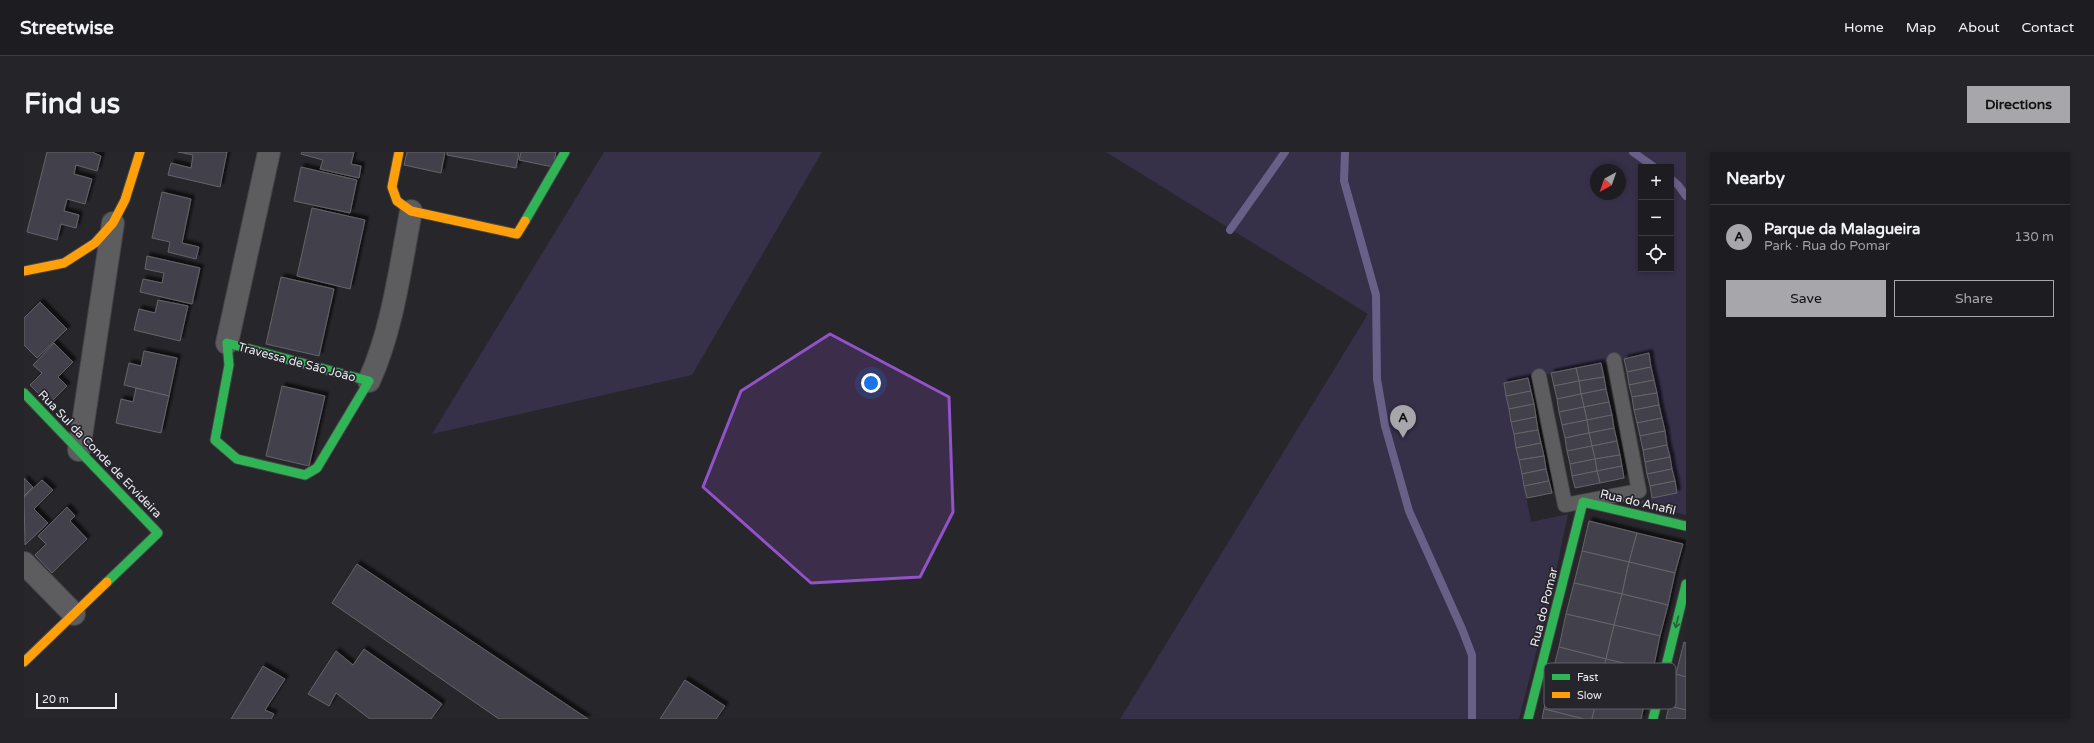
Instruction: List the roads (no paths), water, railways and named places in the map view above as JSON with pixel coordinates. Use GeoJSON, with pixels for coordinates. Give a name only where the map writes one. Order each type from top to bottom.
{"type":"FeatureCollection","features":[{"type":"Feature","properties":{"kind":"street"},"geometry":{"type":"LineString","coordinates":[[24,270],[64,263],[95,243],[113,223],[125,200],[140,152]]}},
{"type":"Feature","properties":{"kind":"street","name":"Travessa de São João"},"geometry":{"type":"LineString","coordinates":[[226,343],[369,381],[317,468],[305,475],[238,459],[215,440],[229,365],[226,343],[269,152]]}},
{"type":"Feature","properties":{"kind":"street"},"geometry":{"type":"LineString","coordinates":[[399,152],[392,187],[397,201],[411,210],[516,234],[565,152]]}},
{"type":"Feature","properties":{"kind":"street"},"geometry":{"type":"LineString","coordinates":[[369,381],[379,359],[387,333],[411,210]]}},
{"type":"Feature","properties":{"kind":"street"},"geometry":{"type":"LineString","coordinates":[[79,450],[113,223]]}},
{"type":"Feature","properties":{"kind":"street","name":"Rua Sul da Conde de Ervideira"},"geometry":{"type":"LineString","coordinates":[[24,393],[158,532],[74,614]]}},
{"type":"Feature","properties":{"kind":"street","name":"Rua do Anafil"},"geometry":{"type":"LineString","coordinates":[[1584,502],[1686,526]]}},
{"type":"Feature","properties":{"kind":"street","name":"Rua do Pomar"},"geometry":{"type":"LineString","coordinates":[[1528,719],[1584,502]]}},
{"type":"Feature","properties":{"kind":"street"},"geometry":{"type":"LineString","coordinates":[[24,563],[74,614],[24,662]]}},
{"type":"Feature","properties":{"kind":"street"},"geometry":{"type":"LineString","coordinates":[[1667,663],[1686,584]]}},
{"type":"Feature","properties":{"kind":"street"},"geometry":{"type":"LineString","coordinates":[[1653,719],[1655,709]]}},
{"type":"Feature","properties":{"kind":"lane"},"geometry":{"type":"LineString","coordinates":[[1539,376],[1565,505],[1639,491],[1614,360]]}},
{"type":"Feature","properties":{"kind":"waterway"},"geometry":{"type":"LineString","coordinates":[[1230,230],[1285,152]]}},
{"type":"Feature","properties":{"kind":"waterway"},"geometry":{"type":"LineString","coordinates":[[1345,152],[1344,181],[1376,295],[1377,379],[1385,426],[1409,511],[1462,629],[1472,655],[1472,719]]}},
{"type":"Feature","properties":{"kind":"waterway"},"geometry":{"type":"LineString","coordinates":[[1633,152],[1650,164]]}},
{"type":"Feature","properties":{"kind":"waterway"},"geometry":{"type":"LineString","coordinates":[[1674,182],[1686,196]]}},
{"type":"Feature","properties":{"kind":"place","name":"Parque da Malagueira"},"geometry":{"type":"Point","coordinates":[1403,438]}}]}
